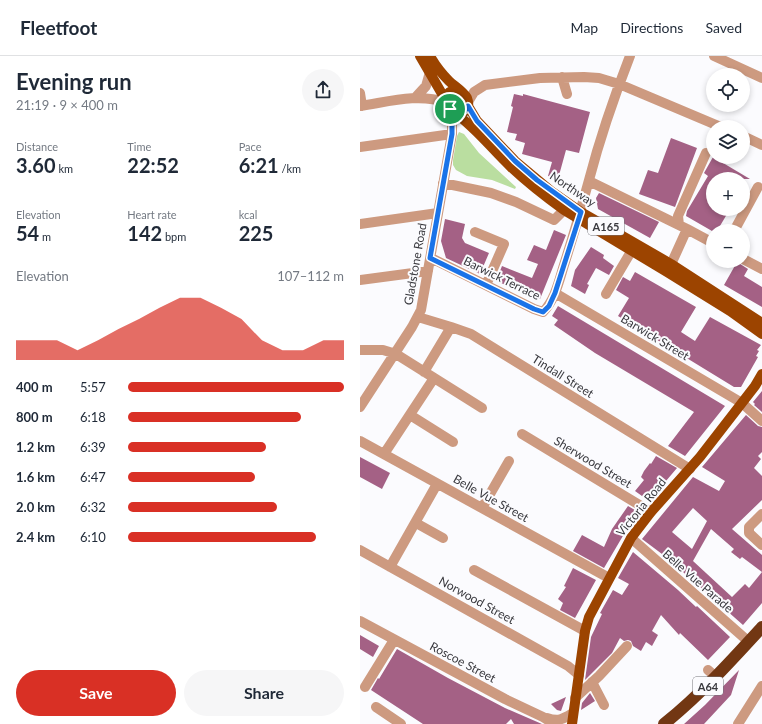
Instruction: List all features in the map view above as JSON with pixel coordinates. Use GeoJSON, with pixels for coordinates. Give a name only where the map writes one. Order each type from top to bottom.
{"type":"FeatureCollection","features":[{"type":"Feature","properties":{"kind":"highway","name":"A64"},"geometry":{"type":"LineString","coordinates":[[664,724],[686,707],[712,674],[761,631]]}},
{"type":"Feature","properties":{"kind":"main road","name":"A165"},"geometry":{"type":"LineString","coordinates":[[420,56],[430,72],[455,103]]}},
{"type":"Feature","properties":{"kind":"main road","name":"A165"},"geometry":{"type":"LineString","coordinates":[[430,56],[449,81],[455,103]]}},
{"type":"Feature","properties":{"kind":"main road","name":"Northway"},"geometry":{"type":"LineString","coordinates":[[455,103],[468,124],[532,186],[564,210],[580,216],[762,324]]}},
{"type":"Feature","properties":{"kind":"main road","name":"Northway"},"geometry":{"type":"LineString","coordinates":[[455,103],[477,121],[515,161],[580,216],[632,250],[669,268],[762,334]]}},
{"type":"Feature","properties":{"kind":"main road","name":"Victoria Road"},"geometry":{"type":"LineString","coordinates":[[572,724],[585,631],[589,617],[609,578],[631,538],[651,512],[690,469],[755,386],[762,374]]}},
{"type":"Feature","properties":{"kind":"street"},"geometry":{"type":"LineString","coordinates":[[555,293],[580,216],[611,107],[630,56]]}},
{"type":"Feature","properties":{"kind":"street"},"geometry":{"type":"LineString","coordinates":[[714,56],[762,78]]}},
{"type":"Feature","properties":{"kind":"street"},"geometry":{"type":"LineString","coordinates":[[415,98],[426,86],[430,72]]}},
{"type":"Feature","properties":{"kind":"street"},"geometry":{"type":"LineString","coordinates":[[562,77],[567,94]]}},
{"type":"Feature","properties":{"kind":"street","name":"Gladstone Road"},"geometry":{"type":"LineString","coordinates":[[360,407],[396,354],[418,317],[423,301],[452,134],[455,103],[485,85],[519,80],[562,77],[599,78],[619,84],[706,121]]}},
{"type":"Feature","properties":{"kind":"street"},"geometry":{"type":"LineString","coordinates":[[360,93],[361,106],[415,98],[455,103]]}},
{"type":"Feature","properties":{"kind":"street"},"geometry":{"type":"LineString","coordinates":[[360,147],[452,134]]}},
{"type":"Feature","properties":{"kind":"street"},"geometry":{"type":"LineString","coordinates":[[750,139],[762,144]]}},
{"type":"Feature","properties":{"kind":"street"},"geometry":{"type":"LineString","coordinates":[[669,268],[679,225],[678,216],[706,154]]}},
{"type":"Feature","properties":{"kind":"street"},"geometry":{"type":"LineString","coordinates":[[589,181],[706,239]]}},
{"type":"Feature","properties":{"kind":"street"},"geometry":{"type":"LineString","coordinates":[[443,183],[491,193],[516,202],[554,220],[564,210]]}},
{"type":"Feature","properties":{"kind":"street"},"geometry":{"type":"LineString","coordinates":[[738,224],[758,187]]}},
{"type":"Feature","properties":{"kind":"street"},"geometry":{"type":"LineString","coordinates":[[360,224],[438,213]]}},
{"type":"Feature","properties":{"kind":"street"},"geometry":{"type":"LineString","coordinates":[[475,232],[504,244],[486,285]]}},
{"type":"Feature","properties":{"kind":"street"},"geometry":{"type":"LineString","coordinates":[[606,294],[632,250]]}},
{"type":"Feature","properties":{"kind":"street","name":"Barwick Terrace"},"geometry":{"type":"LineString","coordinates":[[430,258],[543,312],[549,306],[555,293]]}},
{"type":"Feature","properties":{"kind":"street"},"geometry":{"type":"LineString","coordinates":[[750,263],[762,269]]}},
{"type":"Feature","properties":{"kind":"street"},"geometry":{"type":"LineString","coordinates":[[360,280],[428,271]]}},
{"type":"Feature","properties":{"kind":"street","name":"Barwick Street"},"geometry":{"type":"LineString","coordinates":[[555,293],[742,403],[762,422]]}},
{"type":"Feature","properties":{"kind":"street","name":"Tindall Street"},"geometry":{"type":"LineString","coordinates":[[418,317],[471,334],[690,469]]}},
{"type":"Feature","properties":{"kind":"street"},"geometry":{"type":"LineString","coordinates":[[424,372],[451,327]]}},
{"type":"Feature","properties":{"kind":"street"},"geometry":{"type":"LineString","coordinates":[[360,350],[383,350],[396,354],[482,408]]}},
{"type":"Feature","properties":{"kind":"street"},"geometry":{"type":"LineString","coordinates":[[384,454],[434,378]]}},
{"type":"Feature","properties":{"kind":"street"},"geometry":{"type":"LineString","coordinates":[[410,415],[453,442]]}},
{"type":"Feature","properties":{"kind":"street","name":"Sherwood Street"},"geometry":{"type":"LineString","coordinates":[[522,434],[651,512]]}},
{"type":"Feature","properties":{"kind":"street","name":"Belle Vue Street"},"geometry":{"type":"LineString","coordinates":[[360,441],[609,578]]}},
{"type":"Feature","properties":{"kind":"street"},"geometry":{"type":"LineString","coordinates":[[482,508],[509,461]]}},
{"type":"Feature","properties":{"kind":"street"},"geometry":{"type":"LineString","coordinates":[[390,567],[437,484]]}},
{"type":"Feature","properties":{"kind":"street"},"geometry":{"type":"LineString","coordinates":[[762,514],[749,527],[748,530],[749,533],[762,545]]}},
{"type":"Feature","properties":{"kind":"street"},"geometry":{"type":"LineString","coordinates":[[416,523],[443,538]]}},
{"type":"Feature","properties":{"kind":"street","name":"Belle Vue Parade"},"geometry":{"type":"LineString","coordinates":[[631,538],[749,642]]}},
{"type":"Feature","properties":{"kind":"street","name":"Norwood Street"},"geometry":{"type":"LineString","coordinates":[[360,550],[568,666],[579,675]]}},
{"type":"Feature","properties":{"kind":"street"},"geometry":{"type":"LineString","coordinates":[[474,570],[585,631]]}},
{"type":"Feature","properties":{"kind":"street","name":"Roscoe Street"},"geometry":{"type":"LineString","coordinates":[[360,621],[505,699],[543,716],[554,724]]}},
{"type":"Feature","properties":{"kind":"street"},"geometry":{"type":"LineString","coordinates":[[365,687],[394,640]]}},
{"type":"Feature","properties":{"kind":"street"},"geometry":{"type":"LineString","coordinates":[[575,698],[627,646]]}},
{"type":"Feature","properties":{"kind":"street"},"geometry":{"type":"LineString","coordinates":[[592,682],[604,705]]}},
{"type":"Feature","properties":{"kind":"street"},"geometry":{"type":"LineString","coordinates":[[738,724],[762,686]]}},
{"type":"Feature","properties":{"kind":"street"},"geometry":{"type":"LineString","coordinates":[[376,707],[401,724]]}},
{"type":"Feature","properties":{"kind":"street"},"geometry":{"type":"LineString","coordinates":[[543,716],[550,719],[564,719],[573,713]]}},
{"type":"Feature","properties":{"kind":"green space"},"geometry":{"type":"Polygon","coordinates":[[[459,132],[464,134],[479,153],[516,187],[515,189],[492,180],[467,176],[456,170],[453,165],[453,160],[459,132]]]}},
{"type":"Feature","properties":{"kind":"building"},"geometry":{"type":"Polygon","coordinates":[[[514,94],[523,96],[523,94],[590,112],[579,153],[566,150],[558,179],[548,176],[552,162],[522,154],[525,143],[515,140],[517,134],[507,132],[513,107],[511,106],[514,94]]]}},
{"type":"Feature","properties":{"kind":"building"},"geometry":{"type":"Polygon","coordinates":[[[671,138],[697,148],[675,207],[639,194],[648,170],[658,173],[671,138]]]}},
{"type":"Feature","properties":{"kind":"building"},"geometry":{"type":"Polygon","coordinates":[[[709,164],[725,164],[738,172],[706,172],[706,174],[704,173],[709,164]]]}},
{"type":"Feature","properties":{"kind":"building"},"geometry":{"type":"Polygon","coordinates":[[[706,179],[706,216],[726,216],[721,224],[706,224],[706,228],[686,216],[687,211],[706,179]]]}},
{"type":"Feature","properties":{"kind":"building"},"geometry":{"type":"Polygon","coordinates":[[[599,193],[659,222],[650,238],[598,209],[596,198],[599,193]]]}},
{"type":"Feature","properties":{"kind":"building"},"geometry":{"type":"Polygon","coordinates":[[[445,219],[465,224],[462,238],[465,243],[489,253],[480,274],[446,258],[441,241],[445,219]]]}},
{"type":"Feature","properties":{"kind":"building"},"geometry":{"type":"Polygon","coordinates":[[[554,230],[566,235],[540,299],[496,281],[502,266],[532,278],[538,264],[527,260],[534,245],[546,250],[554,230]]]}},
{"type":"Feature","properties":{"kind":"building"},"geometry":{"type":"Polygon","coordinates":[[[591,247],[604,255],[603,258],[614,266],[609,275],[596,268],[587,284],[589,285],[585,294],[571,286],[575,270],[591,247]]]}},
{"type":"Feature","properties":{"kind":"building"},"geometry":{"type":"Polygon","coordinates":[[[734,268],[746,268],[748,269],[744,276],[762,287],[762,307],[724,285],[734,268]]]}},
{"type":"Feature","properties":{"kind":"building"},"geometry":{"type":"Polygon","coordinates":[[[635,272],[696,307],[681,332],[695,341],[710,317],[761,345],[757,350],[759,351],[756,356],[758,357],[741,387],[734,387],[618,316],[629,298],[616,290],[623,277],[630,281],[635,272]]]}},
{"type":"Feature","properties":{"kind":"building"},"geometry":{"type":"Polygon","coordinates":[[[558,306],[725,406],[685,456],[668,446],[694,412],[595,353],[554,325],[558,320],[552,316],[558,306]]]}},
{"type":"Feature","properties":{"kind":"building"},"geometry":{"type":"Polygon","coordinates":[[[762,391],[762,412],[754,405],[755,404],[753,402],[762,391]]]}},
{"type":"Feature","properties":{"kind":"building"},"geometry":{"type":"Polygon","coordinates":[[[746,415],[758,426],[762,427],[762,452],[758,456],[761,459],[754,468],[762,476],[762,500],[732,529],[762,555],[762,572],[762,603],[743,625],[666,557],[642,539],[693,477],[719,491],[725,481],[702,467],[746,415]],[[693,508],[672,532],[692,549],[707,521],[693,508]],[[711,529],[693,561],[732,597],[745,584],[749,588],[762,572],[742,557],[740,559],[731,552],[734,549],[711,529]]]}},
{"type":"Feature","properties":{"kind":"building"},"geometry":{"type":"Polygon","coordinates":[[[656,456],[677,468],[649,501],[635,491],[644,480],[641,477],[644,471],[656,456]]]}},
{"type":"Feature","properties":{"kind":"building"},"geometry":{"type":"Polygon","coordinates":[[[360,457],[390,473],[382,489],[360,477],[360,457]]]}},
{"type":"Feature","properties":{"kind":"building"},"geometry":{"type":"Polygon","coordinates":[[[628,506],[640,513],[627,529],[604,568],[573,551],[582,535],[604,547],[612,529],[628,506]]]}},
{"type":"Feature","properties":{"kind":"building"},"geometry":{"type":"Polygon","coordinates":[[[633,552],[696,607],[697,606],[730,637],[708,660],[680,633],[679,635],[661,615],[652,631],[658,635],[652,646],[646,642],[641,651],[633,646],[631,641],[624,641],[620,638],[612,653],[585,680],[591,637],[602,614],[600,613],[613,590],[622,595],[629,584],[618,578],[633,552]]]}},
{"type":"Feature","properties":{"kind":"building"},"geometry":{"type":"Polygon","coordinates":[[[573,568],[596,580],[575,618],[560,610],[563,603],[558,599],[566,587],[564,586],[573,568]]]}},
{"type":"Feature","properties":{"kind":"building"},"geometry":{"type":"Polygon","coordinates":[[[360,635],[379,646],[373,657],[360,649],[360,635]]]}},
{"type":"Feature","properties":{"kind":"building"},"geometry":{"type":"Polygon","coordinates":[[[397,649],[505,708],[542,724],[514,724],[511,719],[506,724],[423,724],[371,690],[397,649]]]}},
{"type":"Feature","properties":{"kind":"building"},"geometry":{"type":"Polygon","coordinates":[[[739,670],[731,695],[704,724],[684,724],[705,705],[739,670]]]}},
{"type":"Feature","properties":{"kind":"building"},"geometry":{"type":"Polygon","coordinates":[[[590,693],[595,701],[581,710],[582,703],[590,693]]]}},
{"type":"Feature","properties":{"kind":"building"},"geometry":{"type":"Polygon","coordinates":[[[566,697],[561,711],[557,710],[551,704],[566,697]]]}},
{"type":"Feature","properties":{"kind":"route"},"geometry":{"type":"LineString","coordinates":[[468,106],[477,121],[515,161],[551,191],[581,212],[555,293],[549,306],[543,312],[430,258],[452,134],[450,109],[455,113],[461,114],[467,109],[468,106]]}}]}
